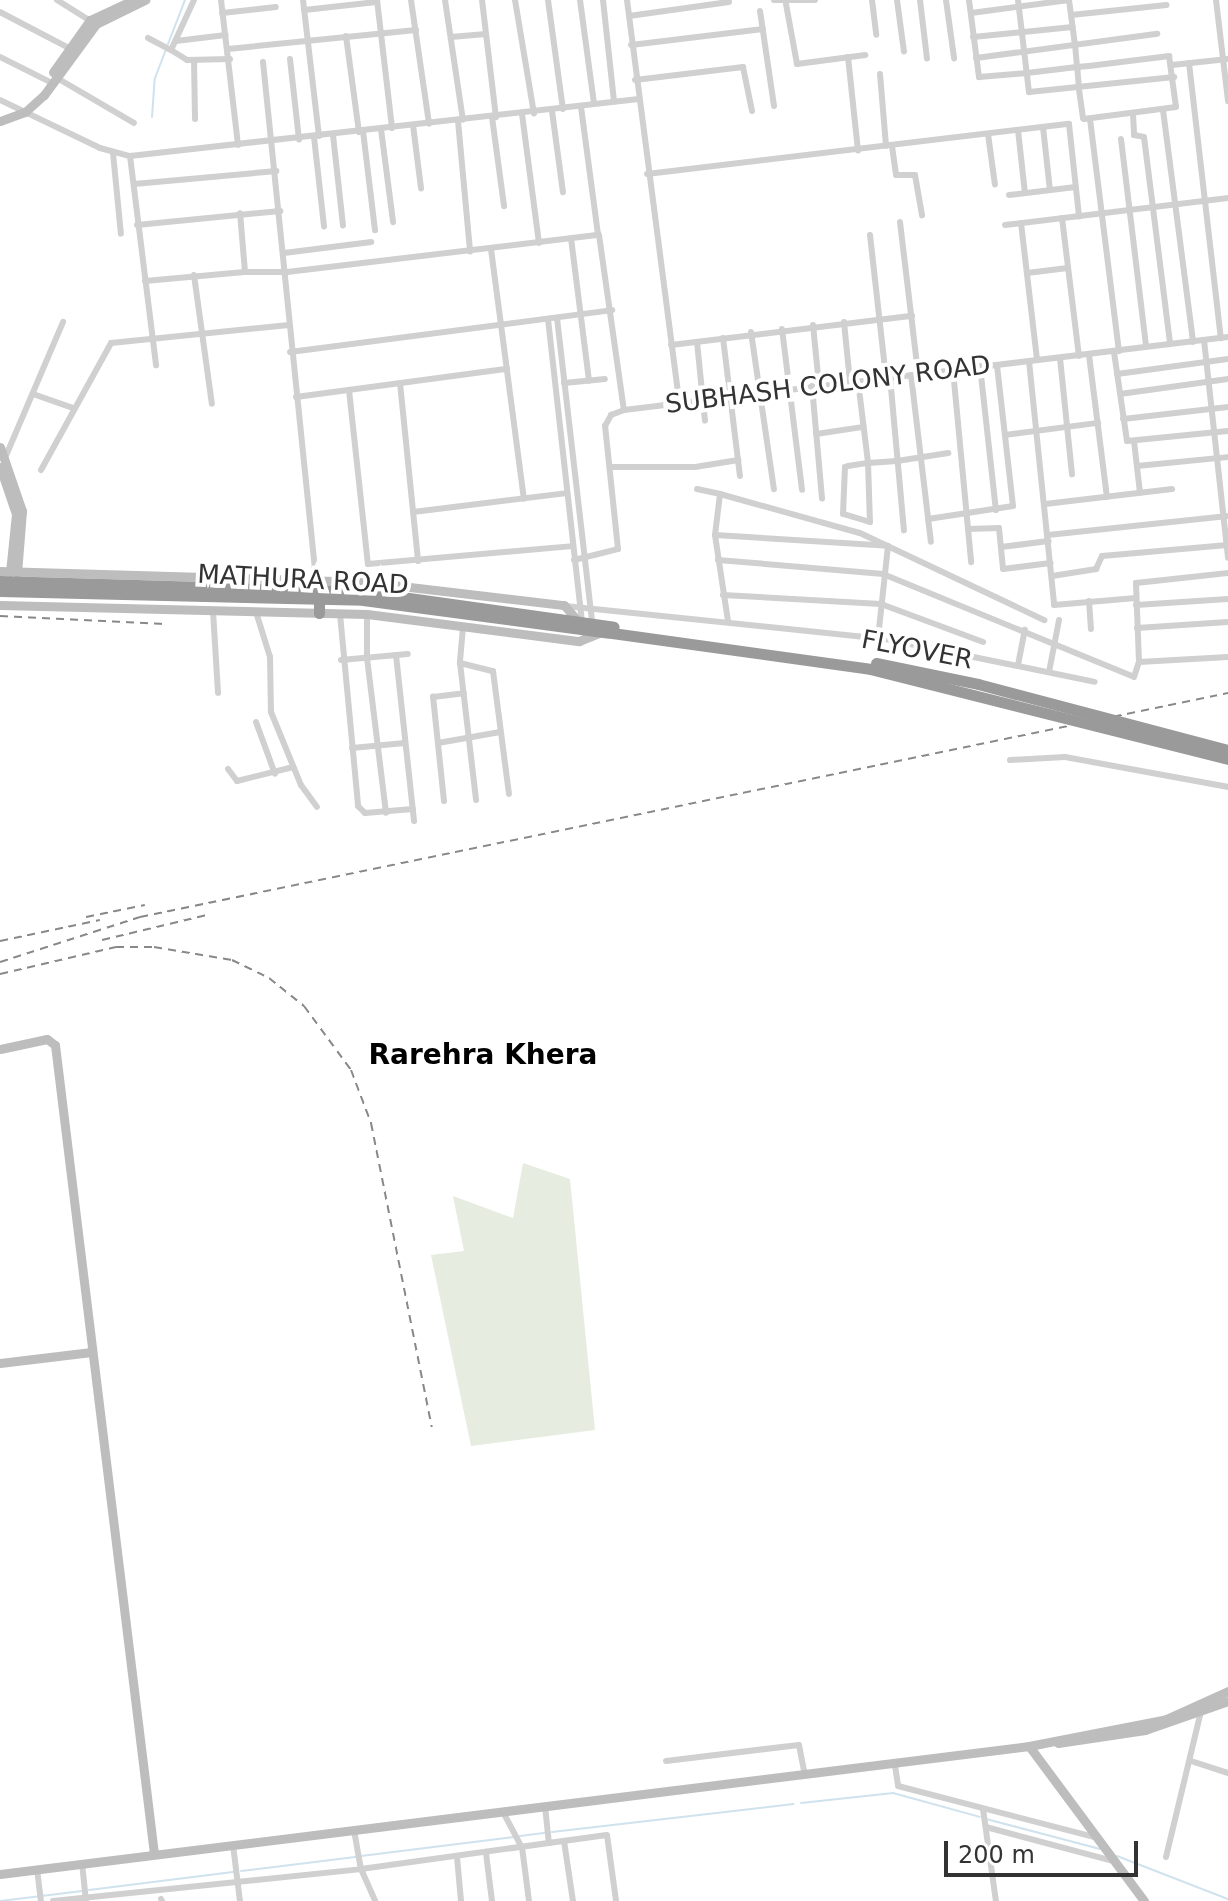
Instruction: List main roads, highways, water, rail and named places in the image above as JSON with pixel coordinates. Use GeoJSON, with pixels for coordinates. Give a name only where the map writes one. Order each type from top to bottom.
{"type":"FeatureCollection","features":[{"type":"Feature","properties":{"kind":"highway"},"geometry":{"type":"LineString","coordinates":[[316,579],[320,595],[319,613]]}},
{"type":"Feature","properties":{"kind":"highway","name":"MATHURA ROAD"},"geometry":{"type":"LineString","coordinates":[[0,581],[88,591]]}},
{"type":"Feature","properties":{"kind":"highway","name":"MATHURA ROAD"},"geometry":{"type":"LineString","coordinates":[[320,595],[385,589],[584,621]]}},
{"type":"Feature","properties":{"kind":"highway","name":"MATHURA ROAD"},"geometry":{"type":"LineString","coordinates":[[0,591],[320,595],[609,630]]}},
{"type":"Feature","properties":{"kind":"highway","name":"FLYOVER"},"geometry":{"type":"LineString","coordinates":[[584,621],[609,630],[870,669],[1228,759]]}},
{"type":"Feature","properties":{"kind":"highway","name":"FLYOVER"},"geometry":{"type":"LineString","coordinates":[[609,630],[906,667],[1228,750]]}},
{"type":"Feature","properties":{"kind":"waterway"},"geometry":{"type":"LineString","coordinates":[[168,44],[185,0]]}},
{"type":"Feature","properties":{"kind":"waterway"},"geometry":{"type":"LineString","coordinates":[[152,117],[155,78],[166,50]]}},
{"type":"Feature","properties":{"kind":"waterway"},"geometry":{"type":"LineString","coordinates":[[801,1803],[893,1793],[980,1817]]}},
{"type":"Feature","properties":{"kind":"waterway"},"geometry":{"type":"LineString","coordinates":[[552,1832],[793,1804]]}},
{"type":"Feature","properties":{"kind":"waterway"},"geometry":{"type":"LineString","coordinates":[[986,1819],[1100,1849]]}},
{"type":"Feature","properties":{"kind":"waterway"},"geometry":{"type":"LineString","coordinates":[[520,1836],[546,1833]]}},
{"type":"Feature","properties":{"kind":"waterway"},"geometry":{"type":"LineString","coordinates":[[361,1856],[514,1837]]}},
{"type":"Feature","properties":{"kind":"waterway"},"geometry":{"type":"LineString","coordinates":[[1117,1856],[1228,1899]]}},
{"type":"Feature","properties":{"kind":"waterway"},"geometry":{"type":"LineString","coordinates":[[241,1871],[355,1857]]}},
{"type":"Feature","properties":{"kind":"waterway"},"geometry":{"type":"LineString","coordinates":[[89,1890],[233,1872]]}},
{"type":"Feature","properties":{"kind":"waterway"},"geometry":{"type":"LineString","coordinates":[[0,1901],[82,1891]]}},
{"type":"Feature","properties":{"kind":"railway"},"geometry":{"type":"LineString","coordinates":[[0,616],[165,624]]}},
{"type":"Feature","properties":{"kind":"railway"},"geometry":{"type":"LineString","coordinates":[[0,962],[140,917],[1228,693]]}},
{"type":"Feature","properties":{"kind":"railway"},"geometry":{"type":"LineString","coordinates":[[86,917],[145,905]]}},
{"type":"Feature","properties":{"kind":"railway"},"geometry":{"type":"LineString","coordinates":[[102,940],[211,914]]}},
{"type":"Feature","properties":{"kind":"railway"},"geometry":{"type":"LineString","coordinates":[[0,941],[100,920]]}},
{"type":"Feature","properties":{"kind":"railway"},"geometry":{"type":"LineString","coordinates":[[0,974],[116,947],[154,947],[232,960],[269,978],[304,1006],[351,1070],[371,1123],[432,1427]]}},
{"type":"Feature","properties":{"kind":"district","name":"Rarehra Khera"},"geometry":{"type":"Point","coordinates":[483,1055]}}]}
